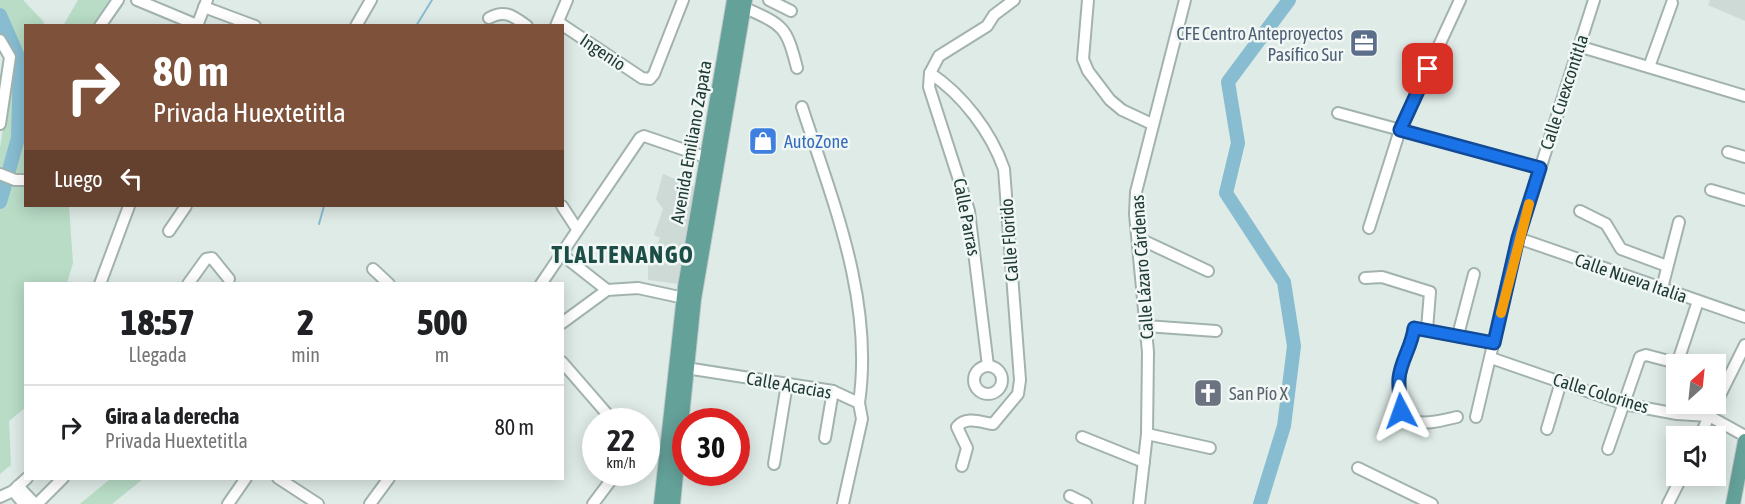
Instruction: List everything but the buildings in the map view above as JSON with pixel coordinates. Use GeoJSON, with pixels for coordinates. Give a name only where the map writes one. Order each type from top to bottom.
{"type":"FeatureCollection","features":[{"type":"Feature","properties":{"kind":"main road","name":"Avenida Emiliano Zapata"},"geometry":{"type":"LineString","coordinates":[[667,501],[684,298],[741,2]]}},
{"type":"Feature","properties":{"kind":"main road","name":"Avenida Emiliano Zapata"},"geometry":{"type":"LineString","coordinates":[[667,501],[686,368],[711,159]]}},
{"type":"Feature","properties":{"kind":"main road"},"geometry":{"type":"LineString","coordinates":[[1733,504],[1745,441]]}},
{"type":"Feature","properties":{"kind":"street"},"geometry":{"type":"LineString","coordinates":[[101,24],[118,0]]}},
{"type":"Feature","properties":{"kind":"street"},"geometry":{"type":"LineString","coordinates":[[137,0],[195,24]]}},
{"type":"Feature","properties":{"kind":"street"},"geometry":{"type":"LineString","coordinates":[[357,24],[371,0]]}},
{"type":"Feature","properties":{"kind":"street"},"geometry":{"type":"LineString","coordinates":[[557,24],[567,0]]}},
{"type":"Feature","properties":{"kind":"street","name":"Ingenio"},"geometry":{"type":"LineString","coordinates":[[564,28],[642,78],[650,79],[683,0]]}},
{"type":"Feature","properties":{"kind":"street"},"geometry":{"type":"LineString","coordinates":[[769,0],[791,11]]}},
{"type":"Feature","properties":{"kind":"street"},"geometry":{"type":"LineString","coordinates":[[994,15],[995,0]]}},
{"type":"Feature","properties":{"kind":"street"},"geometry":{"type":"LineString","coordinates":[[930,73],[939,56],[987,26],[994,15],[1014,0]]}},
{"type":"Feature","properties":{"kind":"street"},"geometry":{"type":"LineString","coordinates":[[1088,0],[1083,59],[1088,70],[1110,100],[1122,110],[1152,124]]}},
{"type":"Feature","properties":{"kind":"street","name":"Calle Lázaro Cárdenas"},"geometry":{"type":"LineString","coordinates":[[1139,504],[1147,434],[1146,326],[1136,192],[1185,0]]}},
{"type":"Feature","properties":{"kind":"street"},"geometry":{"type":"LineString","coordinates":[[1369,228],[1400,130],[1460,0]]}},
{"type":"Feature","properties":{"kind":"street","name":"Calle Cuexcontitla"},"geometry":{"type":"LineString","coordinates":[[1476,417],[1518,238],[1590,1]]}},
{"type":"Feature","properties":{"kind":"street"},"geometry":{"type":"LineString","coordinates":[[741,2],[776,22],[785,30],[797,68]]}},
{"type":"Feature","properties":{"kind":"street"},"geometry":{"type":"LineString","coordinates":[[1649,67],[1672,3]]}},
{"type":"Feature","properties":{"kind":"street"},"geometry":{"type":"LineString","coordinates":[[197,24],[206,4],[251,24]]}},
{"type":"Feature","properties":{"kind":"street"},"geometry":{"type":"LineString","coordinates":[[489,18],[499,13],[507,13],[524,24]]}},
{"type":"Feature","properties":{"kind":"street"},"geometry":{"type":"LineString","coordinates":[[0,40],[10,57],[0,124]]}},
{"type":"Feature","properties":{"kind":"street"},"geometry":{"type":"LineString","coordinates":[[1578,46],[1745,96]]}},
{"type":"Feature","properties":{"kind":"street","name":"Calle Parras"},"geometry":{"type":"LineString","coordinates":[[930,73],[932,101],[960,178],[969,211],[988,366]]}},
{"type":"Feature","properties":{"kind":"street","name":"Calle Florido"},"geometry":{"type":"LineString","coordinates":[[930,73],[955,92],[997,150],[1004,169],[1020,380],[1017,394],[993,424],[969,420],[961,422],[957,427],[967,448],[962,466]]}},
{"type":"Feature","properties":{"kind":"street"},"geometry":{"type":"LineString","coordinates":[[802,107],[848,246],[860,325],[859,403],[862,419],[843,504]]}},
{"type":"Feature","properties":{"kind":"street"},"geometry":{"type":"LineString","coordinates":[[1338,113],[1540,168]]}},
{"type":"Feature","properties":{"kind":"street"},"geometry":{"type":"LineString","coordinates":[[542,282],[640,138],[644,136],[711,159]]}},
{"type":"Feature","properties":{"kind":"street"},"geometry":{"type":"LineString","coordinates":[[1728,152],[1745,157]]}},
{"type":"Feature","properties":{"kind":"street"},"geometry":{"type":"LineString","coordinates":[[1,176],[20,180]]}},
{"type":"Feature","properties":{"kind":"street"},"geometry":{"type":"LineString","coordinates":[[1711,190],[1745,200]]}},
{"type":"Feature","properties":{"kind":"street"},"geometry":{"type":"LineString","coordinates":[[101,282],[129,207]]}},
{"type":"Feature","properties":{"kind":"street"},"geometry":{"type":"LineString","coordinates":[[169,231],[185,207]]}},
{"type":"Feature","properties":{"kind":"street"},"geometry":{"type":"LineString","coordinates":[[563,207],[577,229]]}},
{"type":"Feature","properties":{"kind":"street"},"geometry":{"type":"LineString","coordinates":[[1580,211],[1606,224],[1621,249],[1667,266]]}},
{"type":"Feature","properties":{"kind":"street"},"geometry":{"type":"LineString","coordinates":[[1662,288],[1678,222]]}},
{"type":"Feature","properties":{"kind":"street"},"geometry":{"type":"LineString","coordinates":[[1138,238],[1208,271]]}},
{"type":"Feature","properties":{"kind":"street","name":"Calle Nueva Italia"},"geometry":{"type":"LineString","coordinates":[[1518,238],[1745,317]]}},
{"type":"Feature","properties":{"kind":"street"},"geometry":{"type":"LineString","coordinates":[[561,253],[607,291]]}},
{"type":"Feature","properties":{"kind":"street"},"geometry":{"type":"LineString","coordinates":[[189,282],[206,259],[212,258],[229,279]]}},
{"type":"Feature","properties":{"kind":"street"},"geometry":{"type":"LineString","coordinates":[[373,269],[387,282]]}},
{"type":"Feature","properties":{"kind":"street"},"geometry":{"type":"LineString","coordinates":[[1458,335],[1474,274]]}},
{"type":"Feature","properties":{"kind":"street"},"geometry":{"type":"LineString","coordinates":[[1365,278],[1382,277],[1430,292],[1427,329]]}},
{"type":"Feature","properties":{"kind":"street"},"geometry":{"type":"LineString","coordinates":[[564,322],[607,291],[638,288],[684,298]]}},
{"type":"Feature","properties":{"kind":"street"},"geometry":{"type":"LineString","coordinates":[[1681,354],[1698,301]]}},
{"type":"Feature","properties":{"kind":"street"},"geometry":{"type":"LineString","coordinates":[[1146,326],[1216,331]]}},
{"type":"Feature","properties":{"kind":"street"},"geometry":{"type":"LineString","coordinates":[[1457,417],[1433,423],[1419,422],[1408,419],[1401,411],[1399,379],[1405,357],[1412,344],[1414,328],[1494,343]]}},
{"type":"Feature","properties":{"kind":"street"},"geometry":{"type":"LineString","coordinates":[[1726,383],[1745,345]]}},
{"type":"Feature","properties":{"kind":"street"},"geometry":{"type":"LineString","coordinates":[[1608,449],[1642,355],[1666,361]]}},
{"type":"Feature","properties":{"kind":"street","name":"Calle Colorines"},"geometry":{"type":"LineString","coordinates":[[1491,358],[1624,404],[1677,414],[1709,416],[1745,436]]}},
{"type":"Feature","properties":{"kind":"street"},"geometry":{"type":"LineString","coordinates":[[564,364],[602,408]]}},
{"type":"Feature","properties":{"kind":"street","name":"Calle Acacias"},"geometry":{"type":"LineString","coordinates":[[686,368],[833,391],[859,403]]}},
{"type":"Feature","properties":{"kind":"street"},"geometry":{"type":"LineString","coordinates":[[1547,429],[1561,382]]}},
{"type":"Feature","properties":{"kind":"street"},"geometry":{"type":"LineString","coordinates":[[774,464],[787,384]]}},
{"type":"Feature","properties":{"kind":"street"},"geometry":{"type":"LineString","coordinates":[[825,438],[833,391]]}},
{"type":"Feature","properties":{"kind":"street"},"geometry":{"type":"LineString","coordinates":[[1704,426],[1709,416]]}},
{"type":"Feature","properties":{"kind":"street"},"geometry":{"type":"LineString","coordinates":[[1147,434],[1210,448]]}},
{"type":"Feature","properties":{"kind":"street"},"geometry":{"type":"LineString","coordinates":[[1082,436],[1144,462]]}},
{"type":"Feature","properties":{"kind":"street"},"geometry":{"type":"LineString","coordinates":[[1358,468],[1432,504]]}},
{"type":"Feature","properties":{"kind":"street"},"geometry":{"type":"LineString","coordinates":[[19,485],[36,504],[61,480]]}},
{"type":"Feature","properties":{"kind":"street"},"geometry":{"type":"LineString","coordinates":[[228,504],[245,480]]}},
{"type":"Feature","properties":{"kind":"street"},"geometry":{"type":"LineString","coordinates":[[281,480],[318,504]]}},
{"type":"Feature","properties":{"kind":"street"},"geometry":{"type":"LineString","coordinates":[[370,504],[388,480]]}},
{"type":"Feature","properties":{"kind":"street"},"geometry":{"type":"LineString","coordinates":[[0,497],[19,485]]}},
{"type":"Feature","properties":{"kind":"street"},"geometry":{"type":"LineString","coordinates":[[19,485],[24,504]]}},
{"type":"Feature","properties":{"kind":"street"},"geometry":{"type":"LineString","coordinates":[[593,504],[606,486]]}},
{"type":"Feature","properties":{"kind":"street"},"geometry":{"type":"LineString","coordinates":[[1668,504],[1677,486]]}},
{"type":"Feature","properties":{"kind":"street"},"geometry":{"type":"LineString","coordinates":[[1070,496],[1086,504]]}},
{"type":"Feature","properties":{"kind":"shaded area"},"geometry":{"type":"Polygon","coordinates":[[[1710,0],[1745,0],[1745,21],[1708,5],[1710,0]]]}},
{"type":"Feature","properties":{"kind":"shaded area"},"geometry":{"type":"Polygon","coordinates":[[[663,174],[696,187],[680,284],[648,280],[648,266],[660,238],[654,235],[663,209],[656,199],[663,174]]]}},
{"type":"Feature","properties":{"kind":"green space"},"geometry":{"type":"Polygon","coordinates":[[[0,0],[23,0],[44,22],[43,24],[24,24],[24,207],[69,207],[73,263],[67,282],[24,282],[24,409],[9,421],[11,465],[0,474],[0,148],[13,60],[0,46],[0,0]]]}},
{"type":"Feature","properties":{"kind":"green space"},"geometry":{"type":"Polygon","coordinates":[[[78,0],[109,0],[122,7],[108,24],[64,24],[78,0]]]}},
{"type":"Feature","properties":{"kind":"green space"},"geometry":{"type":"Polygon","coordinates":[[[109,480],[142,480],[112,504],[80,504],[109,480]]]}},
{"type":"Feature","properties":{"kind":"waterway"},"geometry":{"type":"LineString","coordinates":[[417,24],[432,0]]}},
{"type":"Feature","properties":{"kind":"waterway"},"geometry":{"type":"LineString","coordinates":[[1260,504],[1284,426],[1294,346],[1284,282],[1226,193],[1238,143],[1228,82],[1289,0]]}},
{"type":"Feature","properties":{"kind":"waterway"},"geometry":{"type":"LineString","coordinates":[[0,15],[20,61],[18,138],[0,202]]}},
{"type":"Feature","properties":{"kind":"waterway"},"geometry":{"type":"LineString","coordinates":[[319,224],[324,207]]}},
{"type":"Feature","properties":{"kind":"slow traffic"},"geometry":{"type":"LineString","coordinates":[[1501,313],[1518,238],[1529,204]]}},
{"type":"Feature","properties":{"kind":"place","name":"CFE Centro Anteproyectos Pasífico Sur"},"geometry":{"type":"Point","coordinates":[1364,43]}},
{"type":"Feature","properties":{"kind":"place","name":"AutoZone"},"geometry":{"type":"Point","coordinates":[763,141]}},
{"type":"Feature","properties":{"kind":"place","name":"San Pío X"},"geometry":{"type":"Point","coordinates":[1208,393]}},
{"type":"Feature","properties":{"kind":"district","name":"TLALTENANGO"},"geometry":{"type":"Point","coordinates":[623,254]}},
{"type":"Feature","properties":{"kind":"route"},"geometry":{"type":"LineString","coordinates":[[1401,411],[1399,379],[1405,357],[1412,344],[1414,328],[1494,343],[1518,238],[1540,168],[1400,130],[1428,69]]}}]}
